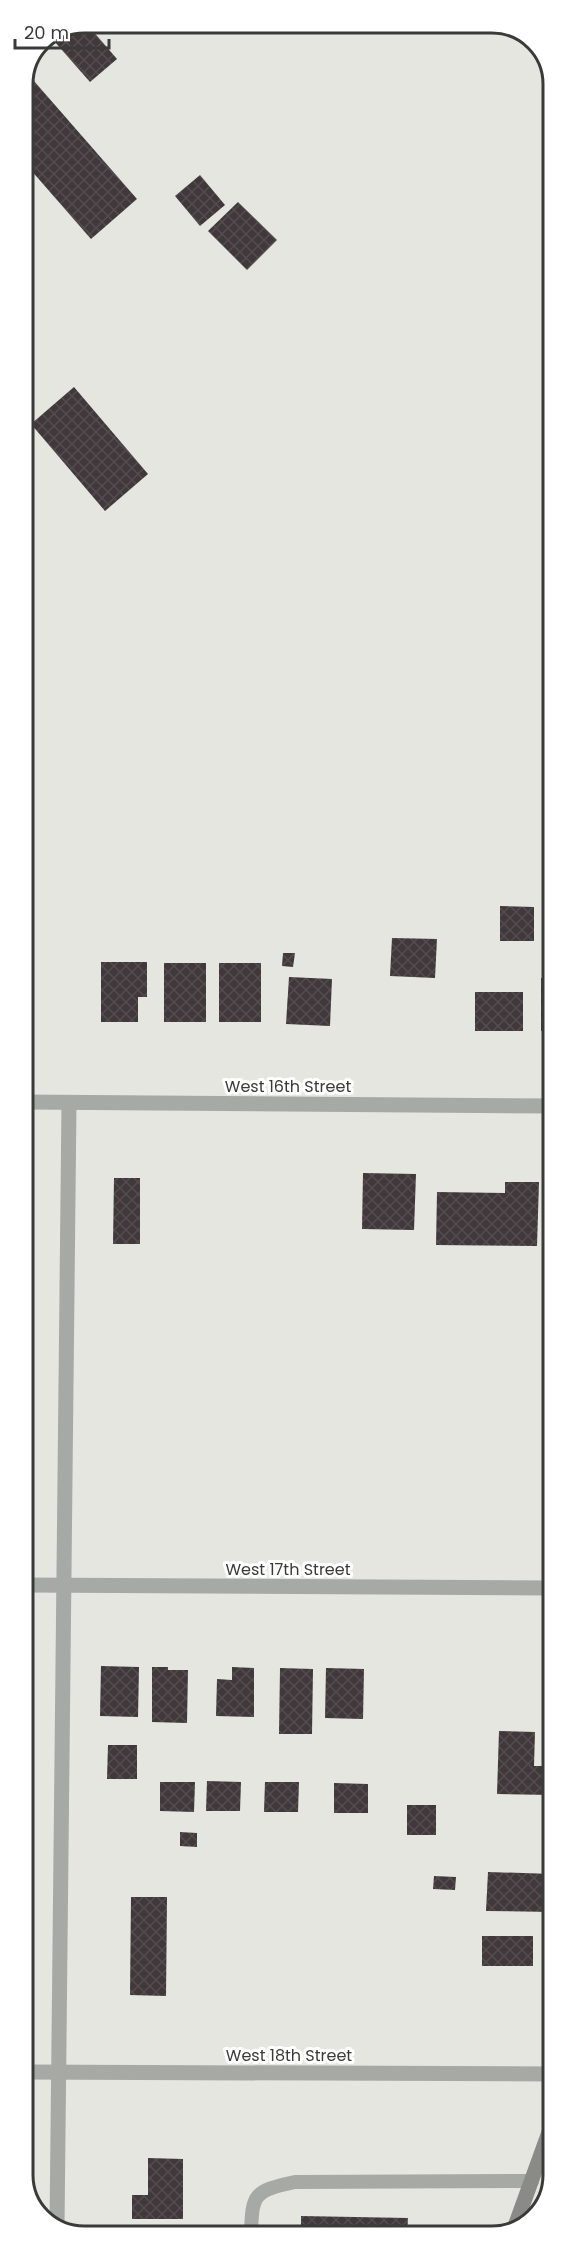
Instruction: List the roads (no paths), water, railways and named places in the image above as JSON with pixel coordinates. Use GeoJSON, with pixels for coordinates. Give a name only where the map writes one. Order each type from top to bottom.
{"type":"FeatureCollection","features":[{"type":"Feature","properties":{"kind":"main road"},"geometry":{"type":"LineString","coordinates":[[522,2216],[543,2151]]}},
{"type":"Feature","properties":{"kind":"street","name":"West 16th Street"},"geometry":{"type":"LineString","coordinates":[[33,1102],[543,1106]]}},
{"type":"Feature","properties":{"kind":"street"},"geometry":{"type":"LineString","coordinates":[[57,2218],[69,1103]]}},
{"type":"Feature","properties":{"kind":"street","name":"West 17th Street"},"geometry":{"type":"LineString","coordinates":[[33,1586],[543,1588]]}},
{"type":"Feature","properties":{"kind":"street","name":"West 18th Street"},"geometry":{"type":"LineString","coordinates":[[33,2072],[543,2074]]}},
{"type":"Feature","properties":{"kind":"lane"},"geometry":{"type":"LineString","coordinates":[[251,2226],[252,2205],[260,2192],[295,2182],[532,2181]]}}]}
